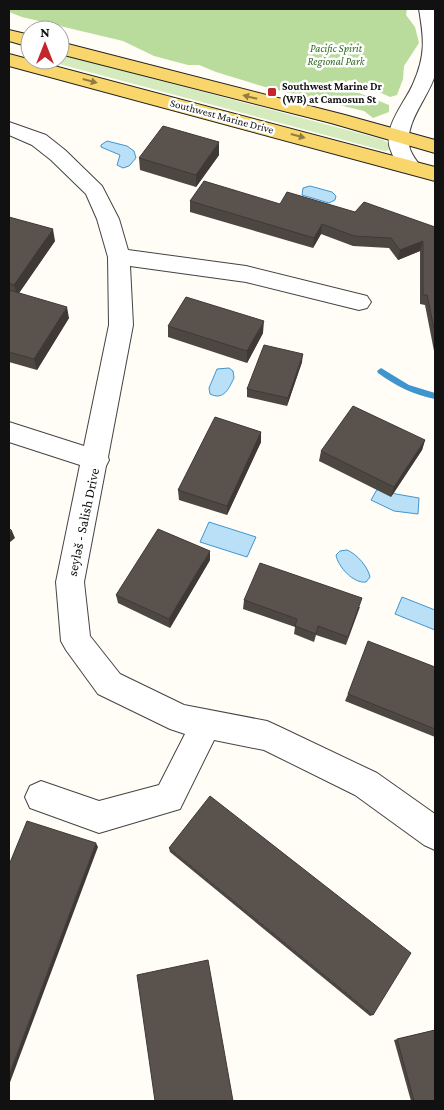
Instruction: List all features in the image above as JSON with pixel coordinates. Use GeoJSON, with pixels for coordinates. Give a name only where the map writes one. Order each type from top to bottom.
{"type":"FeatureCollection","features":[{"type":"Feature","properties":{"kind":"main road","name":"Southwest Marine Drive"},"geometry":{"type":"LineString","coordinates":[[70,51],[435,147]]}},
{"type":"Feature","properties":{"kind":"main road","name":"Southwest Marine Drive"},"geometry":{"type":"LineString","coordinates":[[9,60],[435,174]]}},
{"type":"Feature","properties":{"kind":"street"},"geometry":{"type":"LineString","coordinates":[[410,166],[400,150],[399,136],[404,118],[429,86],[434,41],[431,16]]}},
{"type":"Feature","properties":{"kind":"street","name":"seyləš - Salish Drive"},"geometry":{"type":"LineString","coordinates":[[9,128],[39,140],[58,155],[95,191],[108,218],[119,257],[121,325],[96,460],[70,582],[76,641],[109,684],[181,719],[266,736],[366,784],[435,834]]}},
{"type":"Feature","properties":{"kind":"street"},"geometry":{"type":"LineString","coordinates":[[119,257],[246,274],[359,302]]}},
{"type":"Feature","properties":{"kind":"street"},"geometry":{"type":"LineString","coordinates":[[9,432],[96,460]]}},
{"type":"Feature","properties":{"kind":"street"},"geometry":{"type":"LineString","coordinates":[[41,797],[99,817],[169,798],[206,725]]}},
{"type":"Feature","properties":{"kind":"green space","name":"Pacific Spirit Regional Park"},"geometry":{"type":"Polygon","coordinates":[[[9,9],[407,9],[406,15],[415,27],[419,43],[404,66],[403,79],[397,95],[390,97],[355,81],[349,80],[344,83],[347,88],[389,105],[389,112],[373,118],[364,111],[265,87],[199,65],[188,65],[154,56],[123,41],[70,28],[70,20],[35,20],[9,12],[9,9]]]}},
{"type":"Feature","properties":{"kind":"green space"},"geometry":{"type":"Polygon","coordinates":[[[70,57],[381,139],[389,143],[393,149],[385,151],[70,67],[70,57]]]}},
{"type":"Feature","properties":{"kind":"water"},"geometry":{"type":"Polygon","coordinates":[[[107,141],[127,146],[134,151],[136,158],[129,166],[123,168],[117,165],[120,155],[101,147],[107,141]]]}},
{"type":"Feature","properties":{"kind":"water"},"geometry":{"type":"Polygon","coordinates":[[[310,186],[332,192],[336,196],[335,200],[329,203],[302,195],[303,188],[310,186]]]}},
{"type":"Feature","properties":{"kind":"water"},"geometry":{"type":"Polygon","coordinates":[[[229,368],[233,371],[234,378],[228,389],[219,396],[210,394],[209,388],[217,369],[229,368]]]}},
{"type":"Feature","properties":{"kind":"water"},"geometry":{"type":"Polygon","coordinates":[[[379,486],[396,494],[419,498],[418,514],[394,511],[371,500],[379,486]]]}},
{"type":"Feature","properties":{"kind":"water"},"geometry":{"type":"Polygon","coordinates":[[[209,522],[256,537],[247,557],[200,542],[209,522]]]}},
{"type":"Feature","properties":{"kind":"water"},"geometry":{"type":"Polygon","coordinates":[[[347,550],[358,558],[367,569],[370,577],[366,582],[352,578],[337,560],[336,555],[340,551],[347,550]]]}},
{"type":"Feature","properties":{"kind":"water"},"geometry":{"type":"Polygon","coordinates":[[[402,597],[435,610],[435,630],[395,614],[402,597]]]}},
{"type":"Feature","properties":{"kind":"building"},"geometry":{"type":"Polygon","coordinates":[[[163,126],[219,142],[196,175],[139,158],[163,126]]]}},
{"type":"Feature","properties":{"kind":"building"},"geometry":{"type":"Polygon","coordinates":[[[204,181],[280,204],[287,192],[355,212],[364,202],[435,227],[435,333],[427,295],[423,295],[423,241],[400,250],[391,238],[354,236],[322,224],[314,238],[190,201],[204,181]]]}},
{"type":"Feature","properties":{"kind":"building"},"geometry":{"type":"Polygon","coordinates":[[[9,217],[53,229],[14,285],[9,283],[9,217]]]}},
{"type":"Feature","properties":{"kind":"building"},"geometry":{"type":"Polygon","coordinates":[[[9,290],[67,307],[34,359],[9,352],[9,290]]]}},
{"type":"Feature","properties":{"kind":"building"},"geometry":{"type":"Polygon","coordinates":[[[186,297],[264,321],[247,351],[168,326],[186,297]]]}},
{"type":"Feature","properties":{"kind":"building"},"geometry":{"type":"Polygon","coordinates":[[[264,345],[303,354],[288,398],[247,389],[264,345]]]}},
{"type":"Feature","properties":{"kind":"building"},"geometry":{"type":"Polygon","coordinates":[[[353,406],[425,440],[394,487],[321,451],[353,406]]]}},
{"type":"Feature","properties":{"kind":"building"},"geometry":{"type":"Polygon","coordinates":[[[215,417],[261,432],[227,506],[178,490],[215,417]]]}},
{"type":"Feature","properties":{"kind":"building"},"geometry":{"type":"Polygon","coordinates":[[[158,529],[210,551],[169,619],[116,595],[158,529]]]}},
{"type":"Feature","properties":{"kind":"building"},"geometry":{"type":"Polygon","coordinates":[[[260,563],[362,598],[348,637],[318,626],[316,634],[295,626],[297,619],[244,600],[260,563]]]}},
{"type":"Feature","properties":{"kind":"building"},"geometry":{"type":"Polygon","coordinates":[[[368,641],[435,667],[435,729],[348,694],[368,641]]]}},
{"type":"Feature","properties":{"kind":"building"},"geometry":{"type":"Polygon","coordinates":[[[210,796],[411,953],[373,1015],[169,848],[210,796]]]}},
{"type":"Feature","properties":{"kind":"building"},"geometry":{"type":"Polygon","coordinates":[[[27,821],[96,843],[9,1075],[9,865],[27,821]]]}},
{"type":"Feature","properties":{"kind":"building"},"geometry":{"type":"Polygon","coordinates":[[[208,960],[233,1101],[155,1101],[137,975],[208,960]]]}},
{"type":"Feature","properties":{"kind":"building"},"geometry":{"type":"Polygon","coordinates":[[[435,1030],[435,1101],[414,1101],[397,1039],[435,1030]]]}},
{"type":"Feature","properties":{"kind":"waterway"},"geometry":{"type":"LineString","coordinates":[[381,371],[406,387],[435,396]]}},
{"type":"Feature","properties":{"kind":"place","name":"Southwest Marine Dr (WB) at Camosun St"},"geometry":{"type":"Point","coordinates":[272,92]}}]}
